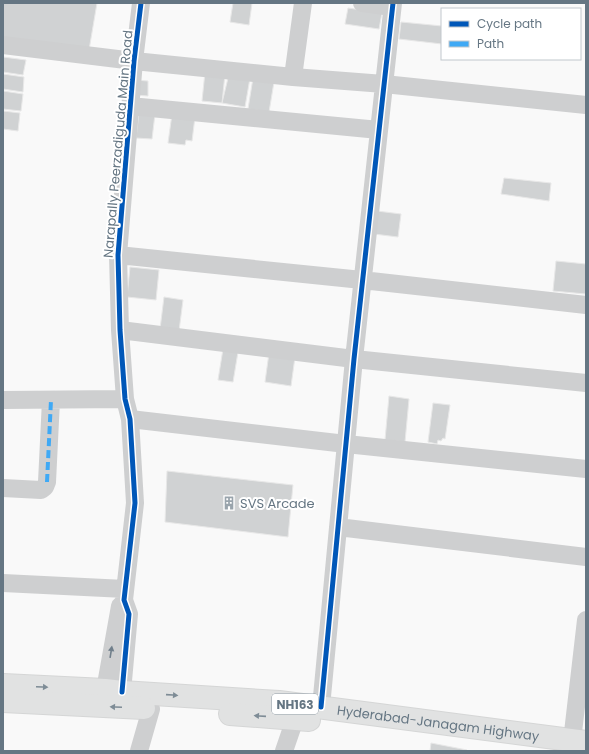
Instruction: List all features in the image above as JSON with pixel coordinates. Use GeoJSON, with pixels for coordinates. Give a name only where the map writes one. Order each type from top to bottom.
{"type":"FeatureCollection","features":[{"type":"Feature","properties":{"kind":"highway","name":"Hyderabad-Janagam Highway"},"geometry":{"type":"LineString","coordinates":[[3,685],[279,702],[579,741]]}},
{"type":"Feature","properties":{"kind":"highway","name":"Hyderabad-Janagam Highway"},"geometry":{"type":"LineString","coordinates":[[3,701],[295,719],[434,733],[548,751]]}},
{"type":"Feature","properties":{"kind":"street","name":"Narapally Peerzadiguda Main Road"},"geometry":{"type":"LineString","coordinates":[[114,691],[119,607],[125,595],[134,503],[130,420],[125,399],[120,330],[118,255],[134,60],[141,3]]}},
{"type":"Feature","properties":{"kind":"street"},"geometry":{"type":"LineString","coordinates":[[293,77],[304,3]]}},
{"type":"Feature","properties":{"kind":"street"},"geometry":{"type":"LineString","coordinates":[[321,707],[362,280],[393,5],[362,3]]}},
{"type":"Feature","properties":{"kind":"street"},"geometry":{"type":"LineString","coordinates":[[3,45],[293,77],[384,84],[586,106]]}},
{"type":"Feature","properties":{"kind":"street"},"geometry":{"type":"LineString","coordinates":[[130,106],[379,130]]}},
{"type":"Feature","properties":{"kind":"street"},"geometry":{"type":"LineString","coordinates":[[118,255],[586,305]]}},
{"type":"Feature","properties":{"kind":"street"},"geometry":{"type":"LineString","coordinates":[[120,330],[354,359],[586,383]]}},
{"type":"Feature","properties":{"kind":"street"},"geometry":{"type":"LineString","coordinates":[[3,400],[125,399]]}},
{"type":"Feature","properties":{"kind":"street"},"geometry":{"type":"LineString","coordinates":[[3,488],[41,490],[45,487],[47,482],[51,400]]}},
{"type":"Feature","properties":{"kind":"street"},"geometry":{"type":"LineString","coordinates":[[130,420],[586,469]]}},
{"type":"Feature","properties":{"kind":"street"},"geometry":{"type":"LineString","coordinates":[[338,527],[586,557]]}},
{"type":"Feature","properties":{"kind":"street"},"geometry":{"type":"LineString","coordinates":[[3,583],[125,595]]}},
{"type":"Feature","properties":{"kind":"street"},"geometry":{"type":"LineString","coordinates":[[579,741],[586,620]]}},
{"type":"Feature","properties":{"kind":"street"},"geometry":{"type":"LineString","coordinates":[[138,751],[151,709]]}},
{"type":"Feature","properties":{"kind":"street"},"geometry":{"type":"LineString","coordinates":[[284,751],[295,719]]}},
{"type":"Feature","properties":{"kind":"building"},"geometry":{"type":"Polygon","coordinates":[[[3,3],[97,3],[89,50],[3,40],[3,3]]]}},
{"type":"Feature","properties":{"kind":"building"},"geometry":{"type":"Polygon","coordinates":[[[233,3],[252,3],[249,25],[230,22],[233,3]]]}},
{"type":"Feature","properties":{"kind":"building"},"geometry":{"type":"Polygon","coordinates":[[[348,8],[382,13],[379,29],[345,24],[348,8]]]}},
{"type":"Feature","properties":{"kind":"building"},"geometry":{"type":"Polygon","coordinates":[[[401,22],[441,26],[441,44],[399,39],[401,22]]]}},
{"type":"Feature","properties":{"kind":"building"},"geometry":{"type":"Polygon","coordinates":[[[3,57],[26,60],[23,75],[3,72],[3,57]]]}},
{"type":"Feature","properties":{"kind":"building"},"geometry":{"type":"Polygon","coordinates":[[[205,72],[225,74],[222,103],[202,101],[205,72]]]}},
{"type":"Feature","properties":{"kind":"building"},"geometry":{"type":"Polygon","coordinates":[[[3,74],[24,77],[23,92],[3,89],[3,74]]]}},
{"type":"Feature","properties":{"kind":"building"},"geometry":{"type":"Polygon","coordinates":[[[229,74],[250,78],[245,107],[222,103],[229,74]]]}},
{"type":"Feature","properties":{"kind":"building"},"geometry":{"type":"Polygon","coordinates":[[[253,78],[274,82],[269,112],[248,109],[253,78]]]}},
{"type":"Feature","properties":{"kind":"building"},"geometry":{"type":"Polygon","coordinates":[[[135,80],[148,81],[148,96],[135,95],[135,80]]]}},
{"type":"Feature","properties":{"kind":"building"},"geometry":{"type":"Polygon","coordinates":[[[3,91],[23,94],[21,111],[3,109],[3,91]]]}},
{"type":"Feature","properties":{"kind":"building"},"geometry":{"type":"Polygon","coordinates":[[[3,111],[20,113],[18,131],[3,129],[3,111]]]}},
{"type":"Feature","properties":{"kind":"building"},"geometry":{"type":"Polygon","coordinates":[[[139,112],[155,114],[152,139],[136,138],[139,112]]]}},
{"type":"Feature","properties":{"kind":"building"},"geometry":{"type":"Polygon","coordinates":[[[172,114],[195,117],[192,141],[186,140],[185,145],[168,143],[172,114]]]}},
{"type":"Feature","properties":{"kind":"building"},"geometry":{"type":"Polygon","coordinates":[[[504,178],[551,183],[549,201],[501,194],[504,178]]]}},
{"type":"Feature","properties":{"kind":"building"},"geometry":{"type":"Polygon","coordinates":[[[377,211],[401,214],[398,237],[374,234],[377,211]]]}},
{"type":"Feature","properties":{"kind":"building"},"geometry":{"type":"Polygon","coordinates":[[[556,261],[586,264],[586,294],[553,291],[556,261]]]}},
{"type":"Feature","properties":{"kind":"building"},"geometry":{"type":"Polygon","coordinates":[[[130,267],[159,270],[156,300],[127,297],[130,267]]]}},
{"type":"Feature","properties":{"kind":"building"},"geometry":{"type":"Polygon","coordinates":[[[164,297],[183,300],[179,331],[160,329],[164,297]]]}},
{"type":"Feature","properties":{"kind":"building"},"geometry":{"type":"Polygon","coordinates":[[[223,349],[238,352],[233,382],[218,380],[223,349]]]}},
{"type":"Feature","properties":{"kind":"building"},"geometry":{"type":"Polygon","coordinates":[[[269,353],[295,357],[291,386],[265,382],[269,353]]]}},
{"type":"Feature","properties":{"kind":"building"},"geometry":{"type":"Polygon","coordinates":[[[389,396],[409,399],[405,442],[385,440],[389,396]]]}},
{"type":"Feature","properties":{"kind":"building"},"geometry":{"type":"Polygon","coordinates":[[[433,403],[450,405],[445,439],[443,438],[441,441],[438,440],[437,444],[428,442],[433,403]]]}},
{"type":"Feature","properties":{"kind":"building","name":"SVS Arcade"},"geometry":{"type":"Polygon","coordinates":[[[167,471],[293,485],[288,537],[165,522],[167,471]]]}},
{"type":"Feature","properties":{"kind":"building"},"geometry":{"type":"Polygon","coordinates":[[[431,743],[467,750],[467,751],[430,751],[431,743]]]}},
{"type":"Feature","properties":{"kind":"marked path"},"geometry":{"type":"LineString","coordinates":[[47,482],[51,400]]}},
{"type":"Feature","properties":{"kind":"cycle path"},"geometry":{"type":"LineString","coordinates":[[122,692],[129,614],[124,600],[135,503],[130,419],[125,399],[120,330],[118,255],[134,61],[141,3]]}},
{"type":"Feature","properties":{"kind":"cycle path"},"geometry":{"type":"LineString","coordinates":[[321,707],[354,359],[393,3]]}},
{"type":"Feature","properties":{"kind":"place","name":"SVS Arcade"},"geometry":{"type":"Point","coordinates":[229,503]}}]}
